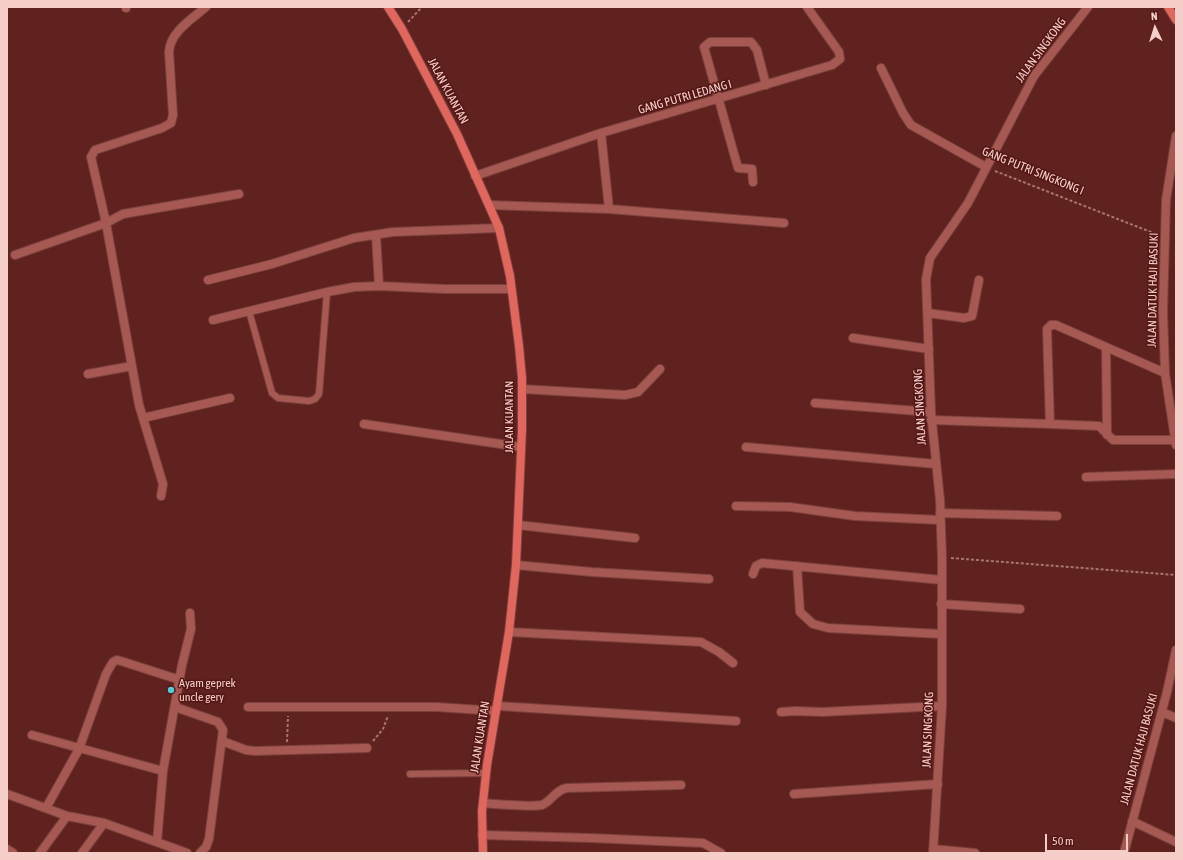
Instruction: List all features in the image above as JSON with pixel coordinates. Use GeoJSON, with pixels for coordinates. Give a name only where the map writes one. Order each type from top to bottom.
{"type":"FeatureCollection","features":[{"type":"Feature","properties":{"kind":"street"},"geometry":{"type":"LineString","coordinates":[[161,496],[163,484],[142,418],[106,223],[91,163],[92,153],[94,150],[162,128],[171,123],[174,115],[168,52],[170,42],[177,33],[206,7]]}},
{"type":"Feature","properties":{"kind":"street","name":"JALAN KUANTAN"},"geometry":{"type":"LineString","coordinates":[[388,7],[402,29],[457,134],[499,228],[506,254],[519,346],[522,389],[516,565],[510,632],[486,773],[483,803],[483,853]]}},
{"type":"Feature","properties":{"kind":"street","name":"GANG PUTRI LEDANG I"},"geometry":{"type":"LineString","coordinates":[[475,176],[601,133],[718,100],[832,65],[840,60],[839,52],[807,7]]}},
{"type":"Feature","properties":{"kind":"street","name":"JALAN SINGKONG"},"geometry":{"type":"LineString","coordinates":[[933,851],[942,706],[942,558],[936,464],[931,416],[926,279],[928,265],[930,258],[968,204],[1034,76],[1088,7]]}},
{"type":"Feature","properties":{"kind":"street"},"geometry":{"type":"LineString","coordinates":[[1168,7],[1176,20]]}},
{"type":"Feature","properties":{"kind":"street"},"geometry":{"type":"LineString","coordinates":[[753,182],[752,169],[738,168],[704,47],[710,42],[751,42],[757,50],[766,85]]}},
{"type":"Feature","properties":{"kind":"street","name":"GANG PUTRI SINGKONG I"},"geometry":{"type":"LineString","coordinates":[[880,68],[903,114],[911,125],[986,167]]}},
{"type":"Feature","properties":{"kind":"street"},"geometry":{"type":"LineString","coordinates":[[601,133],[609,209]]}},
{"type":"Feature","properties":{"kind":"street","name":"JALAN DATUK HAJI BASUKI"},"geometry":{"type":"LineString","coordinates":[[1176,136],[1166,200],[1163,311],[1165,373],[1176,445]]}},
{"type":"Feature","properties":{"kind":"street"},"geometry":{"type":"LineString","coordinates":[[15,255],[106,223],[116,216],[239,194]]}},
{"type":"Feature","properties":{"kind":"street"},"geometry":{"type":"LineString","coordinates":[[489,205],[609,209],[784,223]]}},
{"type":"Feature","properties":{"kind":"street"},"geometry":{"type":"LineString","coordinates":[[208,280],[272,264],[354,238],[393,232],[499,228]]}},
{"type":"Feature","properties":{"kind":"street"},"geometry":{"type":"LineString","coordinates":[[376,235],[379,286]]}},
{"type":"Feature","properties":{"kind":"street"},"geometry":{"type":"LineString","coordinates":[[928,313],[964,318],[972,316],[979,280]]}},
{"type":"Feature","properties":{"kind":"street"},"geometry":{"type":"LineString","coordinates":[[213,320],[327,292],[354,287],[379,286],[445,289],[511,289]]}},
{"type":"Feature","properties":{"kind":"street"},"geometry":{"type":"LineString","coordinates":[[1050,424],[1047,329],[1051,325],[1056,325],[1165,373]]}},
{"type":"Feature","properties":{"kind":"street"},"geometry":{"type":"LineString","coordinates":[[853,338],[929,350]]}},
{"type":"Feature","properties":{"kind":"street"},"geometry":{"type":"LineString","coordinates":[[1106,347],[1107,435]]}},
{"type":"Feature","properties":{"kind":"street"},"geometry":{"type":"LineString","coordinates":[[88,374],[132,366]]}},
{"type":"Feature","properties":{"kind":"street"},"geometry":{"type":"LineString","coordinates":[[522,389],[625,395],[638,392],[660,369]]}},
{"type":"Feature","properties":{"kind":"street"},"geometry":{"type":"LineString","coordinates":[[142,418],[230,398]]}},
{"type":"Feature","properties":{"kind":"street"},"geometry":{"type":"LineString","coordinates":[[815,404],[931,416],[1099,426],[1107,435],[1117,440],[1176,440]]}},
{"type":"Feature","properties":{"kind":"street"},"geometry":{"type":"LineString","coordinates":[[364,424],[521,447]]}},
{"type":"Feature","properties":{"kind":"street"},"geometry":{"type":"LineString","coordinates":[[746,447],[936,464]]}},
{"type":"Feature","properties":{"kind":"street"},"geometry":{"type":"LineString","coordinates":[[1086,477],[1176,474]]}},
{"type":"Feature","properties":{"kind":"street"},"geometry":{"type":"LineString","coordinates":[[736,506],[790,508],[855,516],[1057,516]]}},
{"type":"Feature","properties":{"kind":"street"},"geometry":{"type":"LineString","coordinates":[[518,525],[635,538]]}},
{"type":"Feature","properties":{"kind":"street"},"geometry":{"type":"LineString","coordinates":[[754,574],[756,566],[762,563],[942,580]]}},
{"type":"Feature","properties":{"kind":"street"},"geometry":{"type":"LineString","coordinates":[[516,565],[592,572],[709,579]]}},
{"type":"Feature","properties":{"kind":"street"},"geometry":{"type":"LineString","coordinates":[[797,566],[800,612],[813,624],[828,628],[941,634]]}},
{"type":"Feature","properties":{"kind":"street"},"geometry":{"type":"LineString","coordinates":[[941,604],[1020,609]]}},
{"type":"Feature","properties":{"kind":"street"},"geometry":{"type":"LineString","coordinates":[[157,842],[163,771],[191,629],[190,613]]}},
{"type":"Feature","properties":{"kind":"street"},"geometry":{"type":"LineString","coordinates":[[510,632],[701,642],[719,652],[733,663]]}},
{"type":"Feature","properties":{"kind":"street","name":"JALAN DATUK HAJI BASUKI"},"geometry":{"type":"LineString","coordinates":[[1124,853],[1162,712],[1176,650]]}},
{"type":"Feature","properties":{"kind":"street"},"geometry":{"type":"LineString","coordinates":[[46,808],[79,749],[106,674],[113,662],[117,660],[180,680]]}},
{"type":"Feature","properties":{"kind":"street"},"geometry":{"type":"LineString","coordinates":[[781,712],[795,710],[822,712],[942,706]]}},
{"type":"Feature","properties":{"kind":"street"},"geometry":{"type":"LineString","coordinates":[[175,707],[218,722],[223,730],[208,839],[206,847],[200,853]]}},
{"type":"Feature","properties":{"kind":"street"},"geometry":{"type":"LineString","coordinates":[[248,707],[437,707],[736,721]]}},
{"type":"Feature","properties":{"kind":"street"},"geometry":{"type":"LineString","coordinates":[[1162,712],[1176,718]]}},
{"type":"Feature","properties":{"kind":"street"},"geometry":{"type":"LineString","coordinates":[[32,736],[163,771]]}},
{"type":"Feature","properties":{"kind":"street"},"geometry":{"type":"LineString","coordinates":[[222,741],[250,750],[367,748]]}},
{"type":"Feature","properties":{"kind":"street"},"geometry":{"type":"LineString","coordinates":[[794,794],[938,784]]}},
{"type":"Feature","properties":{"kind":"street"},"geometry":{"type":"LineString","coordinates":[[483,803],[537,806],[547,802],[558,791],[567,788],[681,785]]}},
{"type":"Feature","properties":{"kind":"street"},"geometry":{"type":"LineString","coordinates":[[7,794],[67,816],[104,823],[187,853]]}},
{"type":"Feature","properties":{"kind":"street"},"geometry":{"type":"LineString","coordinates":[[40,853],[67,816]]}},
{"type":"Feature","properties":{"kind":"street"},"geometry":{"type":"LineString","coordinates":[[1132,821],[1176,842]]}},
{"type":"Feature","properties":{"kind":"street"},"geometry":{"type":"LineString","coordinates":[[82,853],[104,823]]}},
{"type":"Feature","properties":{"kind":"street"},"geometry":{"type":"LineString","coordinates":[[482,835],[703,843],[721,853]]}},
{"type":"Feature","properties":{"kind":"street"},"geometry":{"type":"LineString","coordinates":[[7,849],[13,853]]}},
{"type":"Feature","properties":{"kind":"street"},"geometry":{"type":"LineString","coordinates":[[933,851],[975,853]]}},
{"type":"Feature","properties":{"kind":"lane"},"geometry":{"type":"LineString","coordinates":[[249,311],[272,393],[278,398],[309,401],[315,399],[319,394],[327,292]]}},
{"type":"Feature","properties":{"kind":"lane"},"geometry":{"type":"LineString","coordinates":[[410,774],[486,773]]}},
{"type":"Feature","properties":{"kind":"path"},"geometry":{"type":"LineString","coordinates":[[402,29],[422,7]]}},
{"type":"Feature","properties":{"kind":"path","name":"GANG PUTRI SINGKONG I"},"geometry":{"type":"LineString","coordinates":[[986,167],[1165,237]]}},
{"type":"Feature","properties":{"kind":"path"},"geometry":{"type":"LineString","coordinates":[[942,558],[1176,575]]}},
{"type":"Feature","properties":{"kind":"path"},"geometry":{"type":"LineString","coordinates":[[287,749],[288,707]]}},
{"type":"Feature","properties":{"kind":"path"},"geometry":{"type":"LineString","coordinates":[[367,748],[383,729],[390,707]]}},
{"type":"Feature","properties":{"kind":"place","name":"Ayam geprek uncle gery"},"geometry":{"type":"Point","coordinates":[171,690]}}]}
